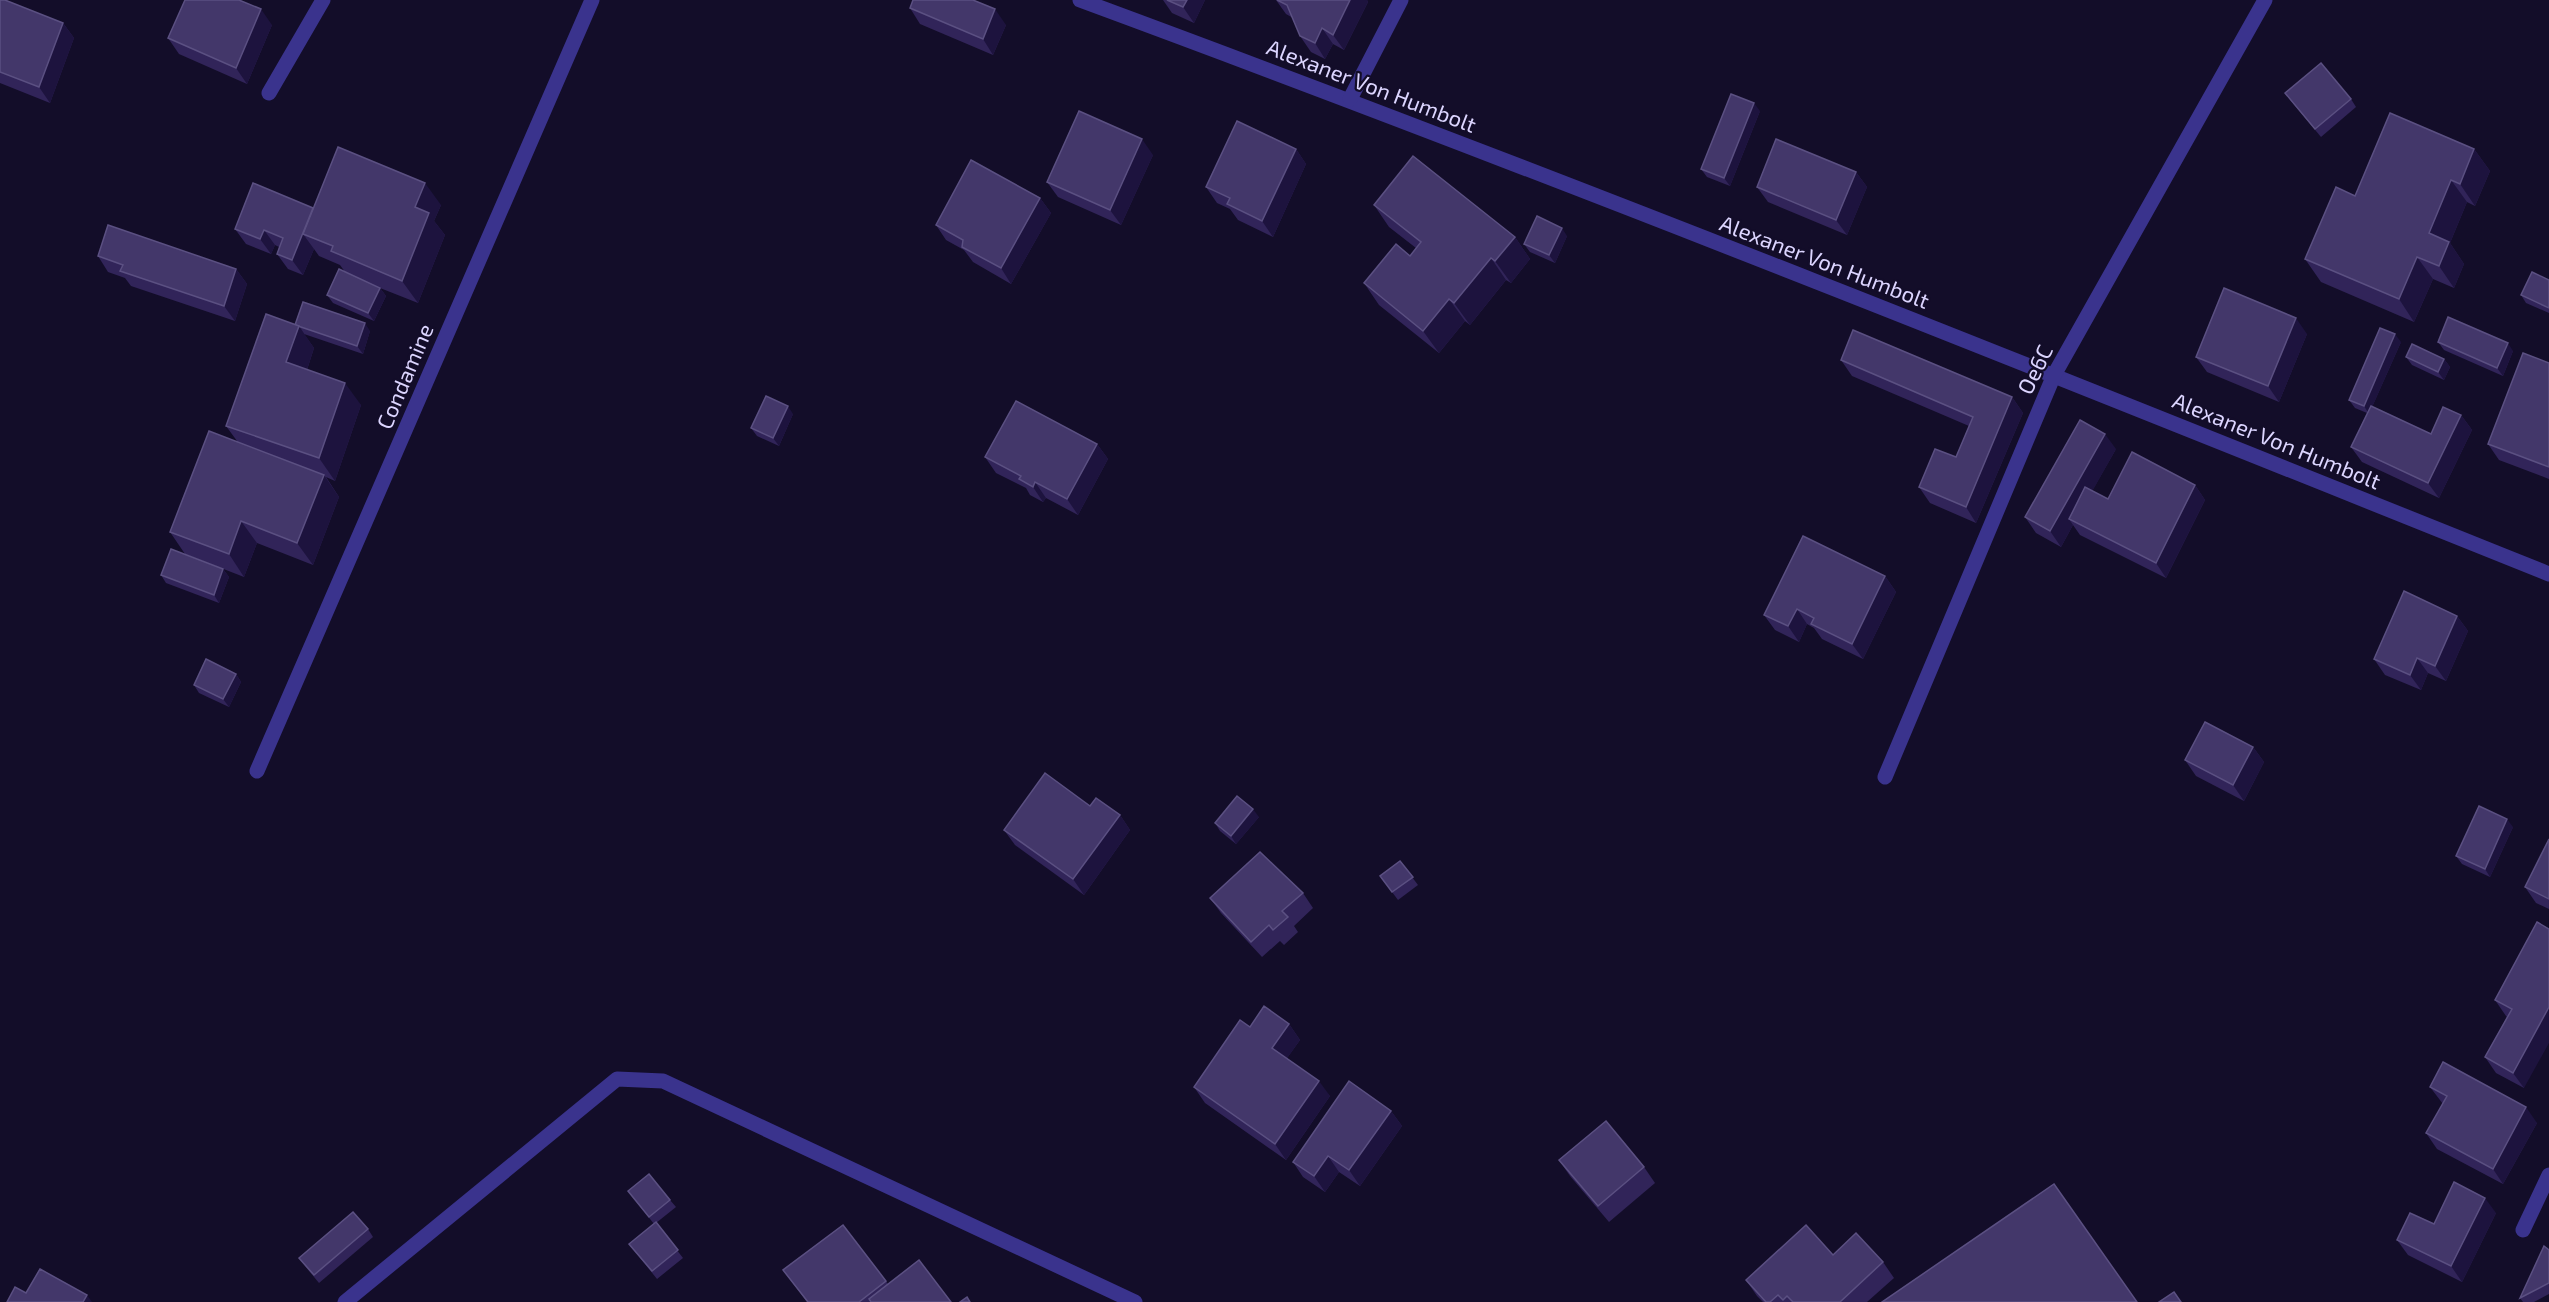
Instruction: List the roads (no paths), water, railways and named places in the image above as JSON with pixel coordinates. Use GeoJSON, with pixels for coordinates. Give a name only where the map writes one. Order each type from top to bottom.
{"type":"FeatureCollection","features":[{"type":"Feature","properties":{"kind":"street"},"geometry":{"type":"LineString","coordinates":[[269,93],[323,0]]}},
{"type":"Feature","properties":{"kind":"street","name":"Condamine"},"geometry":{"type":"LineString","coordinates":[[257,771],[592,0]]}},
{"type":"Feature","properties":{"kind":"street","name":"Alexaner Von Humbolt"},"geometry":{"type":"LineString","coordinates":[[1080,0],[1350,99],[2054,375],[2549,574]]}},
{"type":"Feature","properties":{"kind":"street"},"geometry":{"type":"LineString","coordinates":[[1350,99],[1401,0]]}},
{"type":"Feature","properties":{"kind":"street","name":"Oe6C"},"geometry":{"type":"LineString","coordinates":[[1885,777],[2054,375],[2265,0]]}},
{"type":"Feature","properties":{"kind":"street"},"geometry":{"type":"LineString","coordinates":[[345,1302],[617,1079],[641,1078],[663,1081],[1135,1302]]}},
{"type":"Feature","properties":{"kind":"street"},"geometry":{"type":"LineString","coordinates":[[2523,1230],[2549,1175]]}}]}
